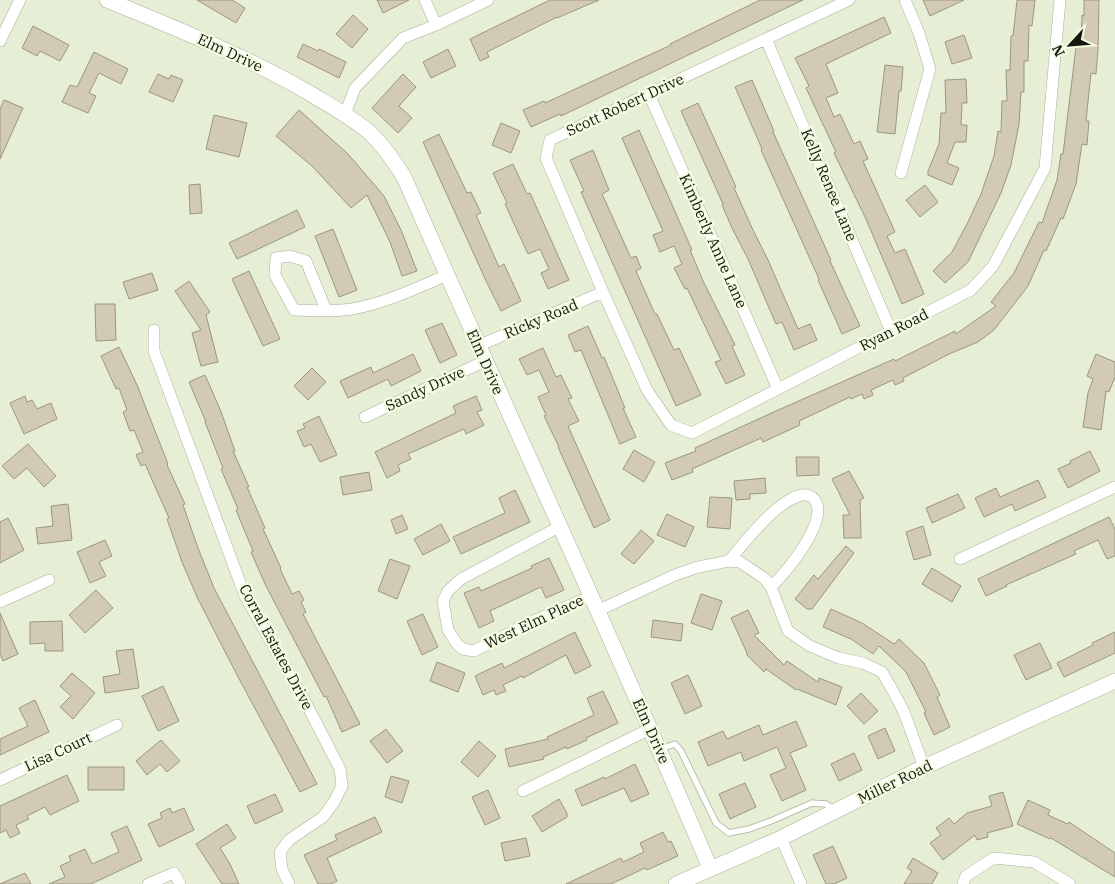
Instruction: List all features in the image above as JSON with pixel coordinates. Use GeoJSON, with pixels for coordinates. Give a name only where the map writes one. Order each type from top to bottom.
{"type":"FeatureCollection","features":[{"type":"Feature","properties":{"kind":"street"},"geometry":{"type":"LineString","coordinates":[[0,41],[20,0]]}},
{"type":"Feature","properties":{"kind":"street","name":"Elm Drive"},"geometry":{"type":"LineString","coordinates":[[107,0],[227,50],[287,80],[345,114],[370,133],[391,155],[404,177],[484,361],[660,749],[710,868]]}},
{"type":"Feature","properties":{"kind":"street"},"geometry":{"type":"LineString","coordinates":[[425,0],[436,25]]}},
{"type":"Feature","properties":{"kind":"street"},"geometry":{"type":"LineString","coordinates":[[345,114],[355,88],[403,38],[436,25],[488,0]]}},
{"type":"Feature","properties":{"kind":"street","name":"Scott Robert Drive"},"geometry":{"type":"LineString","coordinates":[[603,292],[546,158],[550,140],[849,0]]}},
{"type":"Feature","properties":{"kind":"street"},"geometry":{"type":"LineString","coordinates":[[901,173],[930,69],[920,34],[905,0]]}},
{"type":"Feature","properties":{"kind":"street","name":"Ryan Road"},"geometry":{"type":"LineString","coordinates":[[603,292],[647,390],[671,425],[692,433],[971,290],[993,266],[1045,168],[1060,0]]}},
{"type":"Feature","properties":{"kind":"street","name":"Kelly Renee Lane"},"geometry":{"type":"LineString","coordinates":[[766,39],[891,331]]}},
{"type":"Feature","properties":{"kind":"street","name":"Kimberly Anne Lane"},"geometry":{"type":"LineString","coordinates":[[649,94],[778,389]]}},
{"type":"Feature","properties":{"kind":"street"},"geometry":{"type":"LineString","coordinates":[[326,310],[306,261],[290,256],[276,258],[275,275],[294,310],[326,310],[352,309],[386,299],[447,275]]}},
{"type":"Feature","properties":{"kind":"street","name":"Ricky Road"},"geometry":{"type":"LineString","coordinates":[[478,346],[603,292]]}},
{"type":"Feature","properties":{"kind":"street","name":"Corral Estates Drive"},"geometry":{"type":"LineString","coordinates":[[154,330],[154,351],[245,596],[308,707],[340,770],[342,786],[334,802],[323,817],[288,840],[280,852],[282,868],[289,884]]}},
{"type":"Feature","properties":{"kind":"street","name":"Sandy Drive"},"geometry":{"type":"LineString","coordinates":[[365,417],[484,361]]}},
{"type":"Feature","properties":{"kind":"street"},"geometry":{"type":"LineString","coordinates":[[960,559],[1115,487]]}},
{"type":"Feature","properties":{"kind":"street"},"geometry":{"type":"LineString","coordinates":[[729,561],[764,520],[778,509],[801,495],[809,495],[814,498],[818,507],[818,515],[806,544],[771,587]]}},
{"type":"Feature","properties":{"kind":"street","name":"West Elm Place"},"geometry":{"type":"LineString","coordinates":[[559,528],[461,578],[448,591],[443,601],[448,630],[456,644],[462,649],[474,650],[590,596]]}},
{"type":"Feature","properties":{"kind":"street"},"geometry":{"type":"LineString","coordinates":[[597,610],[698,566],[729,561],[740,562],[764,578],[771,587],[788,631],[810,646],[839,658],[863,663],[882,672],[904,712],[924,767]]}},
{"type":"Feature","properties":{"kind":"street"},"geometry":{"type":"LineString","coordinates":[[0,602],[49,580]]}},
{"type":"Feature","properties":{"kind":"street","name":"Miller Road"},"geometry":{"type":"LineString","coordinates":[[676,884],[781,838],[924,767],[1115,681]]}},
{"type":"Feature","properties":{"kind":"street","name":"Lisa Court"},"geometry":{"type":"LineString","coordinates":[[0,780],[117,725]]}},
{"type":"Feature","properties":{"kind":"street"},"geometry":{"type":"LineString","coordinates":[[523,791],[650,729]]}},
{"type":"Feature","properties":{"kind":"street"},"geometry":{"type":"LineString","coordinates":[[781,838],[801,884]]}},
{"type":"Feature","properties":{"kind":"street"},"geometry":{"type":"LineString","coordinates":[[963,884],[966,876],[994,858],[1034,862],[1070,884]]}},
{"type":"Feature","properties":{"kind":"street"},"geometry":{"type":"LineString","coordinates":[[148,884],[174,873],[180,884]]}},
{"type":"Feature","properties":{"kind":"lane"},"geometry":{"type":"LineString","coordinates":[[660,749],[675,744],[681,751],[716,823],[729,833],[749,829],[812,803],[826,804],[836,810]]}},
{"type":"Feature","properties":{"kind":"building"},"geometry":{"type":"Polygon","coordinates":[[[197,0],[232,0],[245,8],[236,23],[197,0]]]}},
{"type":"Feature","properties":{"kind":"building"},"geometry":{"type":"Polygon","coordinates":[[[377,0],[409,0],[383,13],[377,0]]]}},
{"type":"Feature","properties":{"kind":"building"},"geometry":{"type":"Polygon","coordinates":[[[550,0],[599,0],[557,17],[487,52],[489,57],[480,61],[470,39],[550,0]]]}},
{"type":"Feature","properties":{"kind":"building"},"geometry":{"type":"Polygon","coordinates":[[[760,0],[803,0],[561,116],[560,114],[531,127],[523,110],[544,101],[545,103],[671,45],[760,0]]]}},
{"type":"Feature","properties":{"kind":"building"},"geometry":{"type":"Polygon","coordinates":[[[923,0],[964,0],[930,16],[923,0]]]}},
{"type":"Feature","properties":{"kind":"building"},"geometry":{"type":"Polygon","coordinates":[[[1017,0],[1035,0],[1032,26],[1029,25],[1028,61],[1024,61],[1024,92],[1021,92],[1019,124],[1011,165],[1001,193],[968,262],[945,283],[933,271],[952,252],[967,224],[981,194],[994,156],[998,131],[1001,132],[1002,101],[1007,101],[1006,70],[1010,70],[1011,36],[1013,36],[1017,0]]]}},
{"type":"Feature","properties":{"kind":"building"},"geometry":{"type":"Polygon","coordinates":[[[1084,0],[1099,0],[1098,50],[1096,74],[1091,73],[1086,121],[1089,121],[1087,145],[1082,144],[1076,184],[1063,219],[1061,218],[1046,251],[1044,250],[1028,286],[994,330],[978,342],[949,354],[903,378],[904,381],[895,385],[893,380],[871,390],[873,395],[864,399],[862,394],[851,399],[850,397],[799,421],[800,425],[763,442],[761,438],[692,469],[693,472],[672,480],[665,463],[696,451],[695,448],[776,411],[894,359],[895,361],[955,331],[956,334],[996,306],[991,302],[1014,273],[1039,222],[1042,223],[1057,180],[1061,154],[1063,154],[1076,47],[1081,48],[1084,0]]]}},
{"type":"Feature","properties":{"kind":"building"},"geometry":{"type":"Polygon","coordinates":[[[353,15],[368,29],[352,48],[336,34],[353,15]]]}},
{"type":"Feature","properties":{"kind":"building"},"geometry":{"type":"Polygon","coordinates":[[[884,17],[891,33],[826,64],[838,93],[826,98],[834,117],[840,114],[854,144],[860,141],[868,159],[863,161],[895,232],[887,236],[895,253],[905,249],[924,294],[902,304],[866,219],[834,153],[836,152],[806,88],[809,86],[795,58],[884,17]]]}},
{"type":"Feature","properties":{"kind":"building"},"geometry":{"type":"Polygon","coordinates":[[[33,26],[69,45],[60,61],[40,51],[37,56],[22,48],[33,26]]]}},
{"type":"Feature","properties":{"kind":"building"},"geometry":{"type":"Polygon","coordinates":[[[964,35],[972,58],[952,64],[945,42],[964,35]]]}},
{"type":"Feature","properties":{"kind":"building"},"geometry":{"type":"Polygon","coordinates":[[[303,44],[318,51],[319,49],[346,62],[339,78],[297,57],[303,44]]]}},
{"type":"Feature","properties":{"kind":"building"},"geometry":{"type":"Polygon","coordinates":[[[448,49],[456,66],[431,78],[423,62],[448,49]]]}},
{"type":"Feature","properties":{"kind":"building"},"geometry":{"type":"Polygon","coordinates":[[[94,52],[128,69],[121,84],[99,73],[89,93],[96,96],[88,113],[62,102],[70,85],[77,87],[94,52]]]}},
{"type":"Feature","properties":{"kind":"building"},"geometry":{"type":"Polygon","coordinates":[[[885,65],[903,67],[895,134],[877,132],[885,65]]]}},
{"type":"Feature","properties":{"kind":"building"},"geometry":{"type":"Polygon","coordinates":[[[158,74],[169,79],[171,75],[183,80],[173,102],[149,92],[158,74]]]}},
{"type":"Feature","properties":{"kind":"building"},"geometry":{"type":"Polygon","coordinates":[[[403,74],[416,87],[399,106],[412,118],[398,133],[372,108],[403,74]]]}},
{"type":"Feature","properties":{"kind":"building"},"geometry":{"type":"Polygon","coordinates":[[[966,79],[967,103],[962,103],[961,125],[967,125],[966,142],[955,142],[947,163],[959,168],[952,185],[928,175],[928,171],[939,144],[941,113],[946,113],[945,80],[966,79]]]}},
{"type":"Feature","properties":{"kind":"building"},"geometry":{"type":"Polygon","coordinates":[[[752,80],[773,132],[860,326],[842,334],[735,87],[752,80]]]}},
{"type":"Feature","properties":{"kind":"building"},"geometry":{"type":"Polygon","coordinates":[[[4,100],[23,108],[0,159],[0,109],[4,100]]]}},
{"type":"Feature","properties":{"kind":"building"},"geometry":{"type":"Polygon","coordinates":[[[698,103],[798,329],[810,324],[817,340],[794,350],[782,322],[776,324],[681,111],[698,103]]]}},
{"type":"Feature","properties":{"kind":"building"},"geometry":{"type":"Polygon","coordinates":[[[299,110],[348,154],[384,196],[401,230],[417,271],[402,276],[390,242],[367,195],[351,208],[312,166],[276,136],[299,110]]]}},
{"type":"Feature","properties":{"kind":"building"},"geometry":{"type":"Polygon","coordinates":[[[214,115],[247,123],[239,157],[206,149],[214,115]]]}},
{"type":"Feature","properties":{"kind":"building"},"geometry":{"type":"Polygon","coordinates":[[[501,123],[520,131],[511,153],[492,145],[501,123]]]}},
{"type":"Feature","properties":{"kind":"building"},"geometry":{"type":"Polygon","coordinates":[[[639,130],[692,250],[690,250],[703,281],[735,345],[732,346],[745,375],[726,384],[715,362],[721,360],[687,288],[685,289],[674,268],[682,264],[674,246],[660,252],[653,235],[663,231],[622,138],[639,130]]]}},
{"type":"Feature","properties":{"kind":"building"},"geometry":{"type":"Polygon","coordinates":[[[439,134],[467,193],[471,192],[481,213],[476,215],[499,267],[504,264],[521,301],[501,311],[423,142],[439,134]]]}},
{"type":"Feature","properties":{"kind":"building"},"geometry":{"type":"Polygon","coordinates":[[[593,150],[609,190],[602,194],[631,258],[636,256],[641,268],[636,271],[655,314],[657,314],[674,350],[679,348],[701,395],[676,406],[581,192],[584,191],[570,160],[593,150]]]}},
{"type":"Feature","properties":{"kind":"building"},"geometry":{"type":"Polygon","coordinates":[[[513,164],[527,194],[530,193],[569,280],[548,289],[541,273],[549,269],[540,249],[528,254],[493,173],[513,164]]]}},
{"type":"Feature","properties":{"kind":"building"},"geometry":{"type":"Polygon","coordinates":[[[200,184],[202,213],[190,214],[189,185],[200,184]]]}},
{"type":"Feature","properties":{"kind":"building"},"geometry":{"type":"Polygon","coordinates":[[[925,185],[938,202],[920,217],[906,200],[925,185]]]}},
{"type":"Feature","properties":{"kind":"building"},"geometry":{"type":"Polygon","coordinates":[[[297,210],[305,227],[237,259],[229,243],[297,210]]]}},
{"type":"Feature","properties":{"kind":"building"},"geometry":{"type":"Polygon","coordinates":[[[333,229],[357,290],[339,297],[315,236],[333,229]]]}},
{"type":"Feature","properties":{"kind":"building"},"geometry":{"type":"Polygon","coordinates":[[[249,271],[280,339],[263,346],[232,279],[249,271]]]}},
{"type":"Feature","properties":{"kind":"building"},"geometry":{"type":"Polygon","coordinates":[[[152,273],[158,290],[129,299],[123,282],[152,273]]]}},
{"type":"Feature","properties":{"kind":"building"},"geometry":{"type":"Polygon","coordinates":[[[189,281],[210,312],[206,315],[218,362],[201,366],[192,333],[201,330],[175,291],[189,281]]]}},
{"type":"Feature","properties":{"kind":"building"},"geometry":{"type":"Polygon","coordinates":[[[95,304],[115,304],[116,340],[96,341],[95,304]]]}},
{"type":"Feature","properties":{"kind":"building"},"geometry":{"type":"Polygon","coordinates":[[[442,323],[457,355],[440,363],[425,330],[442,323]]]}},
{"type":"Feature","properties":{"kind":"building"},"geometry":{"type":"Polygon","coordinates":[[[588,326],[602,358],[604,357],[636,437],[620,444],[581,350],[575,352],[568,335],[588,326]]]}},
{"type":"Feature","properties":{"kind":"building"},"geometry":{"type":"Polygon","coordinates":[[[119,347],[137,385],[167,465],[185,504],[183,505],[214,588],[317,784],[300,792],[197,597],[182,562],[167,519],[169,518],[145,464],[141,466],[136,455],[143,452],[134,430],[130,431],[123,412],[127,410],[119,388],[116,389],[101,356],[119,347]]]}},
{"type":"Feature","properties":{"kind":"building"},"geometry":{"type":"Polygon","coordinates":[[[543,348],[556,377],[561,375],[572,398],[568,399],[579,421],[568,426],[610,520],[594,528],[544,416],[546,415],[538,397],[549,392],[539,370],[527,375],[519,359],[543,348]]]}},
{"type":"Feature","properties":{"kind":"building"},"geometry":{"type":"Polygon","coordinates":[[[413,354],[421,371],[391,386],[388,379],[348,398],[340,381],[371,367],[373,373],[413,354]]]}},
{"type":"Feature","properties":{"kind":"building"},"geometry":{"type":"Polygon","coordinates":[[[1096,354],[1115,362],[1115,377],[1109,392],[1106,391],[1101,430],[1083,427],[1088,393],[1093,379],[1087,376],[1096,354]]]}},
{"type":"Feature","properties":{"kind":"building"},"geometry":{"type":"Polygon","coordinates":[[[312,368],[326,382],[308,400],[294,386],[312,368]]]}},
{"type":"Feature","properties":{"kind":"building"},"geometry":{"type":"Polygon","coordinates":[[[205,375],[220,409],[235,451],[233,451],[249,487],[247,487],[280,569],[292,594],[299,591],[304,600],[301,602],[306,612],[303,614],[360,724],[342,732],[326,696],[324,697],[266,586],[251,552],[253,551],[236,510],[238,509],[189,382],[205,375]]]}},
{"type":"Feature","properties":{"kind":"building"},"geometry":{"type":"Polygon","coordinates":[[[25,396],[27,402],[32,400],[37,409],[51,403],[57,419],[24,434],[10,403],[25,396]]]}},
{"type":"Feature","properties":{"kind":"building"},"geometry":{"type":"Polygon","coordinates":[[[476,396],[482,410],[477,412],[484,425],[466,434],[464,429],[408,454],[411,459],[398,465],[400,471],[387,478],[375,452],[456,413],[453,406],[476,396]]]}},
{"type":"Feature","properties":{"kind":"building"},"geometry":{"type":"Polygon","coordinates":[[[319,416],[337,455],[320,462],[311,444],[304,447],[297,431],[305,428],[303,424],[319,416]]]}},
{"type":"Feature","properties":{"kind":"building"},"geometry":{"type":"Polygon","coordinates":[[[28,444],[56,476],[44,487],[27,468],[14,479],[2,466],[28,444]]]}},
{"type":"Feature","properties":{"kind":"building"},"geometry":{"type":"Polygon","coordinates":[[[634,450],[655,462],[644,482],[623,469],[634,450]]]}},
{"type":"Feature","properties":{"kind":"building"},"geometry":{"type":"Polygon","coordinates":[[[1090,451],[1100,471],[1068,488],[1058,469],[1090,451]]]}},
{"type":"Feature","properties":{"kind":"building"},"geometry":{"type":"Polygon","coordinates":[[[796,457],[819,457],[819,475],[797,476],[796,457]]]}},
{"type":"Feature","properties":{"kind":"building"},"geometry":{"type":"Polygon","coordinates":[[[849,471],[864,498],[860,500],[861,538],[844,538],[843,515],[850,515],[832,479],[849,471]]]}},
{"type":"Feature","properties":{"kind":"building"},"geometry":{"type":"Polygon","coordinates":[[[369,472],[372,490],[343,495],[340,477],[369,472]]]}},
{"type":"Feature","properties":{"kind":"building"},"geometry":{"type":"Polygon","coordinates":[[[765,478],[766,493],[750,494],[750,499],[736,500],[734,481],[765,478]]]}},
{"type":"Feature","properties":{"kind":"building"},"geometry":{"type":"Polygon","coordinates":[[[1038,480],[1046,497],[1015,511],[1012,504],[984,517],[975,498],[996,488],[1000,497],[1038,480]]]}},
{"type":"Feature","properties":{"kind":"building"},"geometry":{"type":"Polygon","coordinates":[[[515,490],[530,522],[461,554],[453,537],[505,513],[499,498],[515,490]]]}},
{"type":"Feature","properties":{"kind":"building"},"geometry":{"type":"Polygon","coordinates":[[[958,494],[965,508],[932,523],[926,508],[958,494]]]}},
{"type":"Feature","properties":{"kind":"building"},"geometry":{"type":"Polygon","coordinates":[[[710,497],[732,498],[730,529],[707,527],[710,497]]]}},
{"type":"Feature","properties":{"kind":"building"},"geometry":{"type":"Polygon","coordinates":[[[68,504],[72,540],[38,544],[36,528],[53,526],[51,506],[68,504]]]}},
{"type":"Feature","properties":{"kind":"building"},"geometry":{"type":"Polygon","coordinates":[[[667,514],[694,527],[685,547],[657,535],[667,514]]]}},
{"type":"Feature","properties":{"kind":"building"},"geometry":{"type":"Polygon","coordinates":[[[402,515],[408,529],[396,534],[391,520],[402,515]]]}},
{"type":"Feature","properties":{"kind":"building"},"geometry":{"type":"Polygon","coordinates":[[[1109,517],[1115,529],[1115,556],[1107,559],[1098,540],[1074,551],[1076,554],[1006,585],[986,596],[978,579],[1109,517]]]}},
{"type":"Feature","properties":{"kind":"building"},"geometry":{"type":"Polygon","coordinates":[[[8,518],[24,550],[0,563],[0,522],[8,518]]]}},
{"type":"Feature","properties":{"kind":"building"},"geometry":{"type":"Polygon","coordinates":[[[441,524],[450,541],[423,555],[414,539],[441,524]]]}},
{"type":"Feature","properties":{"kind":"building"},"geometry":{"type":"Polygon","coordinates":[[[923,526],[931,555],[914,560],[906,532],[923,526]]]}},
{"type":"Feature","properties":{"kind":"building"},"geometry":{"type":"Polygon","coordinates":[[[641,530],[654,541],[634,564],[621,554],[641,530]]]}},
{"type":"Feature","properties":{"kind":"building"},"geometry":{"type":"Polygon","coordinates":[[[105,540],[112,556],[99,562],[106,576],[90,583],[77,552],[105,540]]]}},
{"type":"Feature","properties":{"kind":"building"},"geometry":{"type":"Polygon","coordinates":[[[846,546],[854,553],[812,609],[807,609],[795,599],[814,575],[818,579],[846,546]]]}},
{"type":"Feature","properties":{"kind":"building"},"geometry":{"type":"Polygon","coordinates":[[[549,558],[564,590],[546,598],[541,587],[490,611],[494,621],[479,628],[464,593],[479,587],[481,591],[532,568],[531,566],[549,558]]]}},
{"type":"Feature","properties":{"kind":"building"},"geometry":{"type":"Polygon","coordinates":[[[390,559],[410,566],[397,599],[378,591],[390,559]]]}},
{"type":"Feature","properties":{"kind":"building"},"geometry":{"type":"Polygon","coordinates":[[[932,568],[961,586],[952,602],[922,584],[932,568]]]}},
{"type":"Feature","properties":{"kind":"building"},"geometry":{"type":"Polygon","coordinates":[[[96,590],[113,608],[85,633],[69,615],[96,590]]]}},
{"type":"Feature","properties":{"kind":"building"},"geometry":{"type":"Polygon","coordinates":[[[701,594],[722,601],[712,630],[691,623],[701,594]]]}},
{"type":"Feature","properties":{"kind":"building"},"geometry":{"type":"Polygon","coordinates":[[[831,609],[862,623],[894,644],[899,639],[924,663],[940,695],[937,697],[950,727],[934,735],[924,713],[926,712],[906,672],[879,646],[873,654],[851,639],[823,627],[831,609]]]}},
{"type":"Feature","properties":{"kind":"building"},"geometry":{"type":"Polygon","coordinates":[[[748,610],[759,633],[754,635],[784,665],[787,661],[818,682],[819,678],[842,687],[836,705],[796,690],[766,669],[764,672],[746,654],[731,618],[748,610]]]}},
{"type":"Feature","properties":{"kind":"building"},"geometry":{"type":"Polygon","coordinates":[[[0,613],[18,654],[3,661],[0,654],[0,613]]]}},
{"type":"Feature","properties":{"kind":"building"},"geometry":{"type":"Polygon","coordinates":[[[423,614],[438,647],[422,655],[407,621],[423,614]]]}},
{"type":"Feature","properties":{"kind":"building"},"geometry":{"type":"Polygon","coordinates":[[[653,620],[683,624],[681,641],[651,637],[653,620]]]}},
{"type":"Feature","properties":{"kind":"building"},"geometry":{"type":"Polygon","coordinates":[[[62,621],[63,651],[45,651],[45,643],[30,644],[30,622],[62,621]]]}},
{"type":"Feature","properties":{"kind":"building"},"geometry":{"type":"Polygon","coordinates":[[[575,632],[591,666],[575,674],[566,655],[523,678],[522,676],[503,685],[506,691],[496,695],[494,690],[483,695],[475,676],[502,663],[504,668],[575,632]]]}},
{"type":"Feature","properties":{"kind":"building"},"geometry":{"type":"Polygon","coordinates":[[[1115,632],[1115,653],[1064,677],[1057,663],[1115,632]]]}},
{"type":"Feature","properties":{"kind":"building"},"geometry":{"type":"Polygon","coordinates":[[[1040,643],[1052,668],[1026,680],[1014,655],[1040,643]]]}},
{"type":"Feature","properties":{"kind":"building"},"geometry":{"type":"Polygon","coordinates":[[[133,649],[139,688],[105,693],[103,677],[120,674],[116,651],[133,649]]]}},
{"type":"Feature","properties":{"kind":"building"},"geometry":{"type":"Polygon","coordinates":[[[437,662],[465,673],[458,692],[430,681],[437,662]]]}},
{"type":"Feature","properties":{"kind":"building"},"geometry":{"type":"Polygon","coordinates":[[[72,673],[95,693],[73,719],[60,707],[71,696],[60,686],[72,673]]]}},
{"type":"Feature","properties":{"kind":"building"},"geometry":{"type":"Polygon","coordinates":[[[688,675],[702,706],[685,714],[671,683],[688,675]]]}},
{"type":"Feature","properties":{"kind":"building"},"geometry":{"type":"Polygon","coordinates":[[[163,686],[179,721],[158,731],[142,696],[163,686]]]}},
{"type":"Feature","properties":{"kind":"building"},"geometry":{"type":"Polygon","coordinates":[[[603,691],[618,723],[586,738],[587,740],[543,757],[544,759],[509,767],[505,749],[548,739],[547,737],[594,715],[587,698],[603,691]]]}},
{"type":"Feature","properties":{"kind":"building"},"geometry":{"type":"Polygon","coordinates":[[[861,693],[878,711],[864,724],[847,706],[861,693]]]}},
{"type":"Feature","properties":{"kind":"building"},"geometry":{"type":"Polygon","coordinates":[[[35,700],[49,732],[0,755],[0,739],[28,726],[19,708],[35,700]]]}},
{"type":"Feature","properties":{"kind":"building"},"geometry":{"type":"Polygon","coordinates":[[[796,721],[807,746],[790,753],[806,790],[782,801],[770,775],[786,768],[777,747],[744,761],[741,752],[708,766],[698,742],[723,731],[727,739],[759,725],[763,735],[796,721]]]}},
{"type":"Feature","properties":{"kind":"building"},"geometry":{"type":"Polygon","coordinates":[[[885,728],[895,751],[878,759],[868,736],[885,728]]]}},
{"type":"Feature","properties":{"kind":"building"},"geometry":{"type":"Polygon","coordinates":[[[386,729],[403,751],[387,763],[370,741],[386,729]]]}},
{"type":"Feature","properties":{"kind":"building"},"geometry":{"type":"Polygon","coordinates":[[[161,740],[180,761],[167,772],[160,764],[147,775],[136,761],[161,740]]]}},
{"type":"Feature","properties":{"kind":"building"},"geometry":{"type":"Polygon","coordinates":[[[479,741],[496,756],[478,777],[461,762],[479,741]]]}},
{"type":"Feature","properties":{"kind":"building"},"geometry":{"type":"Polygon","coordinates":[[[854,753],[862,770],[839,781],[831,764],[854,753]]]}},
{"type":"Feature","properties":{"kind":"building"},"geometry":{"type":"Polygon","coordinates":[[[635,764],[649,794],[631,802],[624,788],[582,806],[575,790],[604,777],[605,779],[635,764]]]}},
{"type":"Feature","properties":{"kind":"building"},"geometry":{"type":"Polygon","coordinates":[[[88,767],[124,767],[124,790],[88,790],[88,767]]]}},
{"type":"Feature","properties":{"kind":"building"},"geometry":{"type":"Polygon","coordinates":[[[67,775],[79,801],[50,815],[45,807],[27,816],[29,819],[16,825],[20,833],[10,838],[6,830],[0,833],[0,806],[67,775]]]}},
{"type":"Feature","properties":{"kind":"building"},"geometry":{"type":"Polygon","coordinates":[[[391,776],[409,781],[402,803],[385,797],[391,776]]]}},
{"type":"Feature","properties":{"kind":"building"},"geometry":{"type":"Polygon","coordinates":[[[745,783],[756,807],[730,819],[719,794],[745,783]]]}},
{"type":"Feature","properties":{"kind":"building"},"geometry":{"type":"Polygon","coordinates":[[[488,790],[500,818],[485,825],[472,797],[488,790]]]}},
{"type":"Feature","properties":{"kind":"building"},"geometry":{"type":"Polygon","coordinates":[[[1003,792],[1013,826],[987,833],[988,837],[977,840],[975,835],[943,860],[930,843],[941,835],[936,828],[949,818],[954,824],[967,813],[992,806],[989,796],[1003,792]]]}},
{"type":"Feature","properties":{"kind":"building"},"geometry":{"type":"Polygon","coordinates":[[[275,794],[283,811],[255,824],[247,806],[275,794]]]}},
{"type":"Feature","properties":{"kind":"building"},"geometry":{"type":"Polygon","coordinates":[[[559,799],[567,813],[567,817],[542,832],[532,816],[559,799]]]}},
{"type":"Feature","properties":{"kind":"building"},"geometry":{"type":"Polygon","coordinates":[[[1028,800],[1050,810],[1048,815],[1068,824],[1069,822],[1115,853],[1115,877],[1051,838],[1017,824],[1028,800]]]}},
{"type":"Feature","properties":{"kind":"building"},"geometry":{"type":"Polygon","coordinates":[[[170,808],[172,813],[184,808],[194,830],[159,847],[148,824],[162,818],[160,813],[170,808]]]}},
{"type":"Feature","properties":{"kind":"building"},"geometry":{"type":"Polygon","coordinates":[[[375,817],[382,832],[327,858],[337,881],[331,884],[318,884],[304,855],[337,840],[335,835],[375,817]]]}},
{"type":"Feature","properties":{"kind":"building"},"geometry":{"type":"Polygon","coordinates":[[[227,824],[236,838],[220,848],[239,884],[222,884],[196,844],[227,824]]]}},
{"type":"Feature","properties":{"kind":"building"},"geometry":{"type":"Polygon","coordinates":[[[127,826],[142,860],[91,884],[49,884],[65,877],[60,866],[71,861],[69,856],[85,849],[92,864],[119,852],[111,833],[127,826]]]}},
{"type":"Feature","properties":{"kind":"building"},"geometry":{"type":"Polygon","coordinates":[[[663,832],[668,842],[671,841],[678,856],[647,870],[645,868],[611,884],[566,884],[621,858],[623,862],[644,852],[640,843],[663,832]]]}},
{"type":"Feature","properties":{"kind":"building"},"geometry":{"type":"Polygon","coordinates":[[[526,838],[530,856],[505,861],[501,843],[526,838]]]}},
{"type":"Feature","properties":{"kind":"building"},"geometry":{"type":"Polygon","coordinates":[[[833,846],[847,878],[834,884],[826,884],[813,855],[833,846]]]}},
{"type":"Feature","properties":{"kind":"building"},"geometry":{"type":"Polygon","coordinates":[[[913,858],[938,873],[932,884],[904,884],[912,871],[907,868],[913,858]]]}},
{"type":"Feature","properties":{"kind":"building"},"geometry":{"type":"Polygon","coordinates":[[[25,873],[31,884],[0,884],[25,873]]]}}]}
